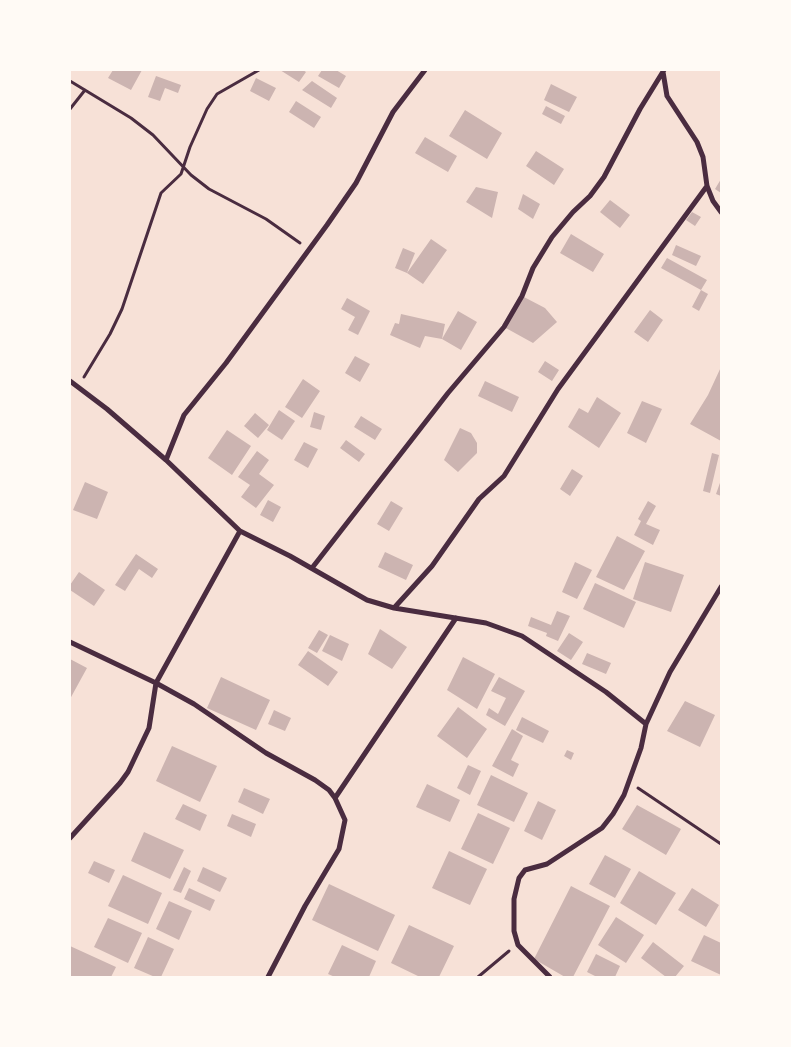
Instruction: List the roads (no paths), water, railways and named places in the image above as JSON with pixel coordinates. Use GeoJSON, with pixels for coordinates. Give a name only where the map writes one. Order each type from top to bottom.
{"type":"FeatureCollection","features":[{"type":"Feature","properties":{"kind":"street"},"geometry":{"type":"LineString","coordinates":[[166,460],[184,415],[226,363],[356,183],[393,112],[424,70]]}},
{"type":"Feature","properties":{"kind":"street"},"geometry":{"type":"LineString","coordinates":[[663,71],[670,103],[697,142],[703,157],[707,186],[713,201],[721,212]]}},
{"type":"Feature","properties":{"kind":"street"},"geometry":{"type":"LineString","coordinates":[[312,568],[448,393],[504,327],[522,296],[533,268],[552,237],[573,212],[590,196],[604,177],[640,109],[663,71]]}},
{"type":"Feature","properties":{"kind":"street"},"geometry":{"type":"LineString","coordinates":[[394,608],[432,566],[479,499],[504,476],[558,389],[707,186]]}},
{"type":"Feature","properties":{"kind":"street"},"geometry":{"type":"LineString","coordinates":[[70,381],[166,460],[240,531],[312,568],[367,600],[394,608],[486,623],[522,636],[606,692],[646,724]]}},
{"type":"Feature","properties":{"kind":"street"},"geometry":{"type":"LineString","coordinates":[[70,838],[128,772],[149,728],[156,683],[240,531]]}},
{"type":"Feature","properties":{"kind":"street"},"geometry":{"type":"LineString","coordinates":[[550,977],[518,945],[514,931],[514,899],[522,872],[547,864],[602,828],[624,795],[641,748],[646,724],[670,672],[721,587]]}},
{"type":"Feature","properties":{"kind":"street"},"geometry":{"type":"LineString","coordinates":[[335,798],[456,618]]}},
{"type":"Feature","properties":{"kind":"street"},"geometry":{"type":"LineString","coordinates":[[70,642],[156,683],[194,704],[266,753],[315,780],[329,790],[335,798],[345,820],[339,849],[305,906],[268,977]]}}]}
